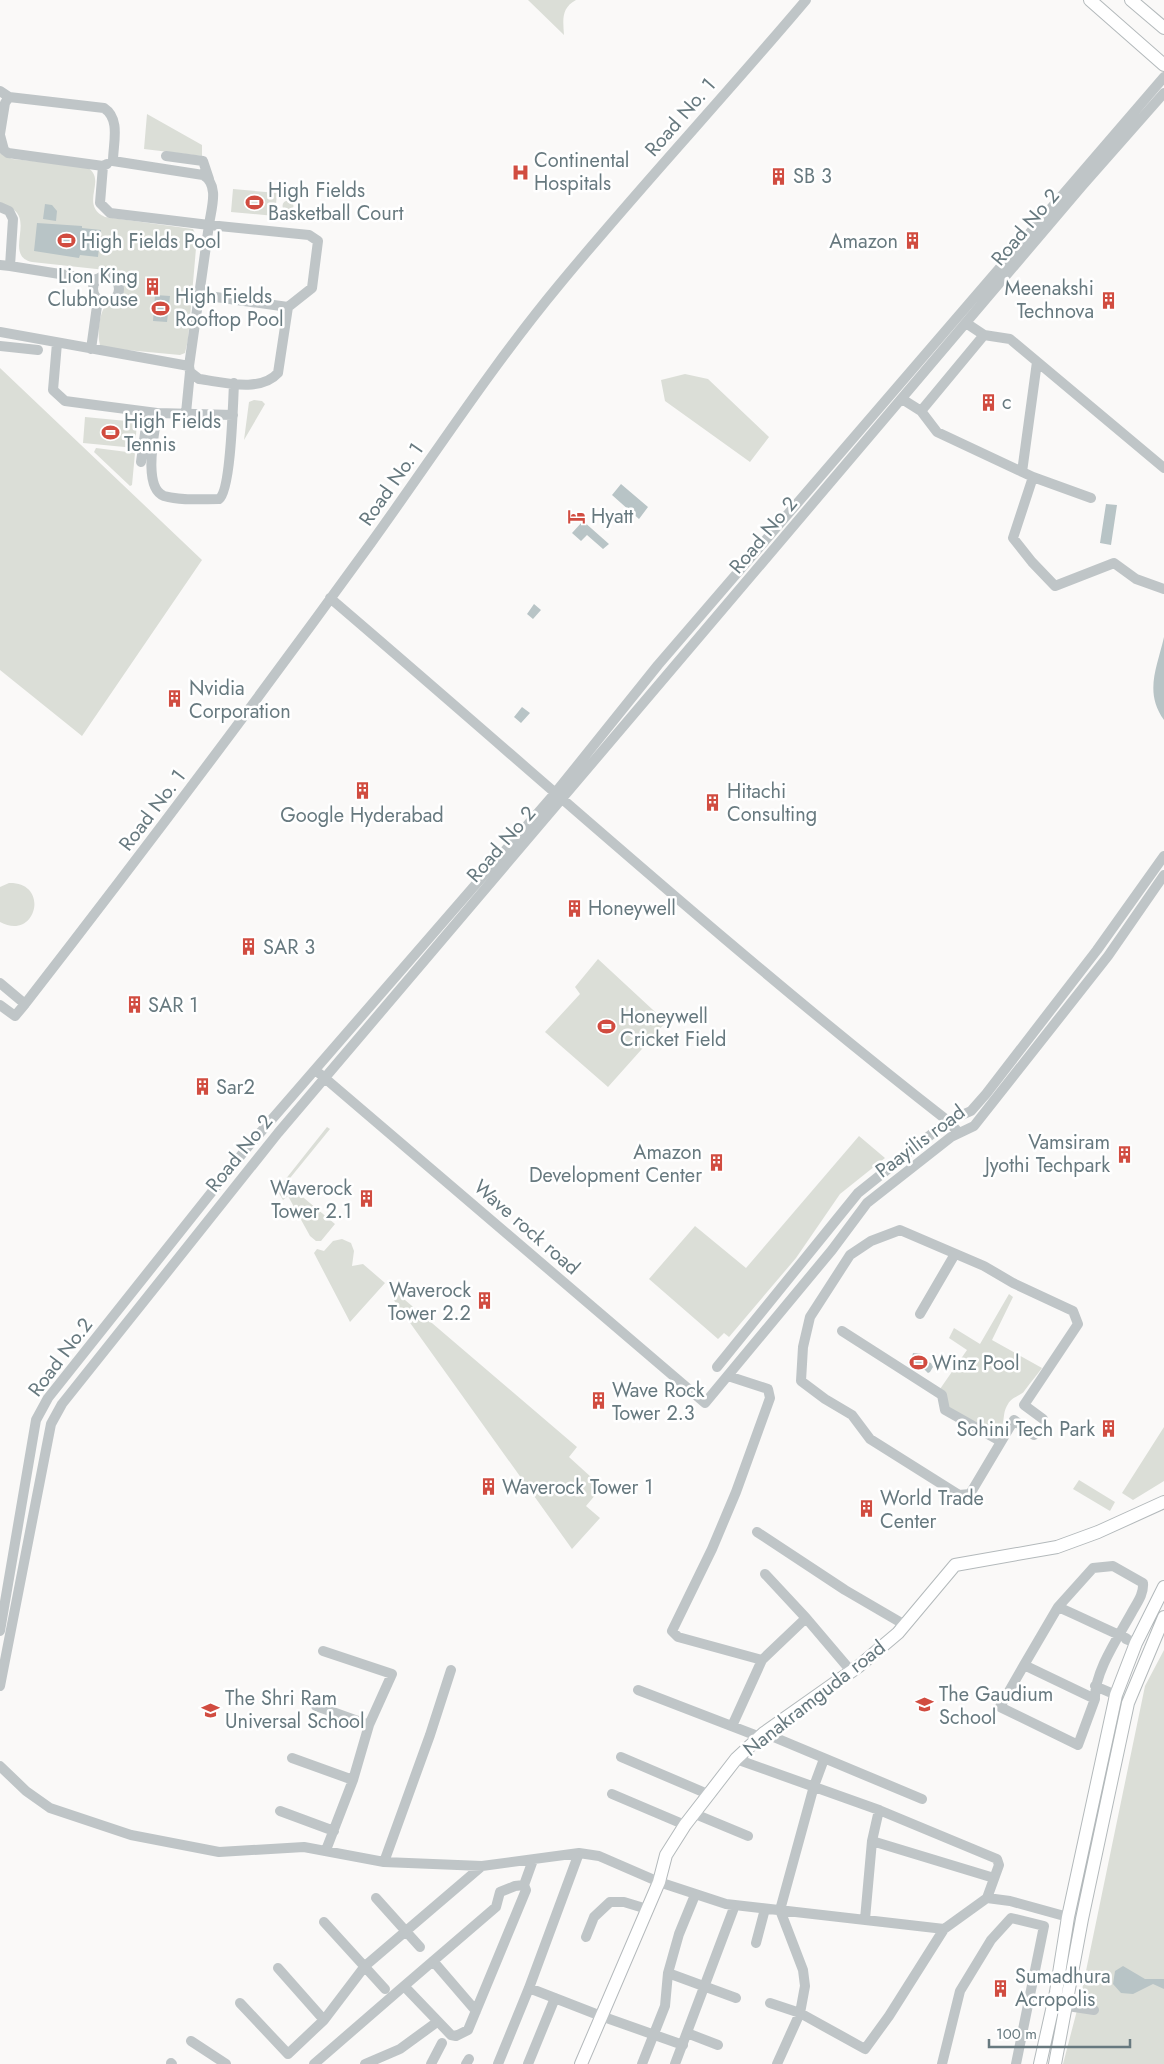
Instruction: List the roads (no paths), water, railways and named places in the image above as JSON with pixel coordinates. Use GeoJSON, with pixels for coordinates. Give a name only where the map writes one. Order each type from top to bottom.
{"type":"FeatureCollection","features":[{"type":"Feature","properties":{"kind":"main road"},"geometry":{"type":"LineString","coordinates":[[1090,0],[1164,65]]}},
{"type":"Feature","properties":{"kind":"main road"},"geometry":{"type":"LineString","coordinates":[[1131,0],[1164,28]]}},
{"type":"Feature","properties":{"kind":"main road","name":"Nanakramguda road"},"geometry":{"type":"LineString","coordinates":[[581,2064],[658,1882],[666,1855],[685,1825],[736,1759],[762,1735],[851,1671],[905,1625],[955,1565],[1057,1547],[1098,1532],[1164,1502]]}},
{"type":"Feature","properties":{"kind":"main road"},"geometry":{"type":"LineString","coordinates":[[1040,2064],[1053,2004],[1068,1917],[1116,1695],[1136,1643],[1164,1587]]}},
{"type":"Feature","properties":{"kind":"main road"},"geometry":{"type":"LineString","coordinates":[[1054,2064],[1082,1919],[1128,1703],[1164,1617]]}},
{"type":"Feature","properties":{"kind":"street","name":"Road No. 1"},"geometry":{"type":"LineString","coordinates":[[0,1005],[15,1016],[25,1004],[188,792],[467,407],[560,285],[806,0]]}},
{"type":"Feature","properties":{"kind":"street","name":"Road No 2"},"geometry":{"type":"LineString","coordinates":[[0,1686],[51,1424],[62,1404],[244,1173],[326,1078],[560,795],[658,665],[1164,77]]}},
{"type":"Feature","properties":{"kind":"street"},"geometry":{"type":"LineString","coordinates":[[113,161],[114,120],[111,112],[104,108],[4,94],[6,102],[0,135],[4,150],[8,153],[103,166],[113,161],[203,175],[209,179]]}},
{"type":"Feature","properties":{"kind":"street","name":"Road No 2"},"geometry":{"type":"LineString","coordinates":[[246,1149],[560,795],[1164,94]]}},
{"type":"Feature","properties":{"kind":"street"},"geometry":{"type":"LineString","coordinates":[[166,156],[203,161],[213,189],[186,413]]}},
{"type":"Feature","properties":{"kind":"street"},"geometry":{"type":"LineString","coordinates":[[103,166],[100,203],[110,214],[315,237],[318,241],[312,288],[288,306],[201,295]]}},
{"type":"Feature","properties":{"kind":"street"},"geometry":{"type":"LineString","coordinates":[[0,207],[9,211],[13,218],[5,266],[97,280],[108,276],[116,280],[119,288],[117,296],[111,301],[104,302],[98,298]]}},
{"type":"Feature","properties":{"kind":"street"},"geometry":{"type":"LineString","coordinates":[[91,349],[98,298],[94,287],[97,280]]}},
{"type":"Feature","properties":{"kind":"street"},"geometry":{"type":"LineString","coordinates":[[0,332],[190,369],[199,379],[234,383],[265,383],[278,373],[288,306]]}},
{"type":"Feature","properties":{"kind":"street"},"geometry":{"type":"LineString","coordinates":[[966,323],[984,335],[1010,339],[1164,468]]}},
{"type":"Feature","properties":{"kind":"street"},"geometry":{"type":"LineString","coordinates":[[921,411],[984,335]]}},
{"type":"Feature","properties":{"kind":"street"},"geometry":{"type":"LineString","coordinates":[[57,342],[52,390],[57,397],[64,401],[153,412],[233,416]]}},
{"type":"Feature","properties":{"kind":"street"},"geometry":{"type":"LineString","coordinates":[[0,346],[38,350]]}},
{"type":"Feature","properties":{"kind":"street"},"geometry":{"type":"LineString","coordinates":[[1022,472],[1037,362]]}},
{"type":"Feature","properties":{"kind":"street"},"geometry":{"type":"LineString","coordinates":[[153,412],[151,479],[155,490],[163,495],[173,497],[219,500],[225,493],[233,416],[234,383]]}},
{"type":"Feature","properties":{"kind":"street"},"geometry":{"type":"LineString","coordinates":[[902,399],[921,411],[937,432],[1033,477],[1090,498]]}},
{"type":"Feature","properties":{"kind":"street"},"geometry":{"type":"LineString","coordinates":[[141,462],[153,412]]}},
{"type":"Feature","properties":{"kind":"street"},"geometry":{"type":"LineString","coordinates":[[1033,477],[1013,538],[1032,562],[1055,586],[1114,563],[1136,579],[1164,588]]}},
{"type":"Feature","properties":{"kind":"street"},"geometry":{"type":"LineString","coordinates":[[330,598],[858,1050],[948,1121],[959,1133]]}},
{"type":"Feature","properties":{"kind":"street","name":"Paayilis road"},"geometry":{"type":"LineString","coordinates":[[717,1367],[858,1193],[948,1121],[970,1111],[986,1094],[1097,950],[1164,856]]}},
{"type":"Feature","properties":{"kind":"street","name":"Paayilis road"},"geometry":{"type":"LineString","coordinates":[[705,1403],[867,1203],[959,1133],[974,1126],[1108,956],[1164,875]]}},
{"type":"Feature","properties":{"kind":"street"},"geometry":{"type":"LineString","coordinates":[[0,984],[25,1004]]}},
{"type":"Feature","properties":{"kind":"street","name":"Wave rock road"},"geometry":{"type":"LineString","coordinates":[[316,1070],[705,1403]]}},
{"type":"Feature","properties":{"kind":"street","name":"Road No.2"},"geometry":{"type":"LineString","coordinates":[[0,1631],[36,1420],[48,1398],[246,1149]]}},
{"type":"Feature","properties":{"kind":"street"},"geometry":{"type":"LineString","coordinates":[[858,1193],[867,1203]]}},
{"type":"Feature","properties":{"kind":"street"},"geometry":{"type":"LineString","coordinates":[[900,1230],[956,1254],[1073,1310],[1078,1324],[1024,1405],[1000,1441],[970,1494],[959,1494],[870,1439],[852,1415],[825,1399],[801,1381],[803,1348],[810,1317],[850,1255],[871,1241],[900,1230]]}},
{"type":"Feature","properties":{"kind":"street"},"geometry":{"type":"LineString","coordinates":[[920,1314],[956,1254]]}},
{"type":"Feature","properties":{"kind":"street"},"geometry":{"type":"LineString","coordinates":[[842,1331],[942,1395],[945,1410],[1000,1441]]}},
{"type":"Feature","properties":{"kind":"street"},"geometry":{"type":"LineString","coordinates":[[728,1376],[768,1389],[770,1398],[736,1492],[712,1549],[673,1627],[673,1634],[762,1660]]}},
{"type":"Feature","properties":{"kind":"street"},"geometry":{"type":"LineString","coordinates":[[1024,1405],[1044,1419]]}},
{"type":"Feature","properties":{"kind":"street"},"geometry":{"type":"LineString","coordinates":[[1014,1420],[1034,1435]]}},
{"type":"Feature","properties":{"kind":"street"},"geometry":{"type":"LineString","coordinates":[[757,1532],[845,1590],[905,1625]]}},
{"type":"Feature","properties":{"kind":"street"},"geometry":{"type":"LineString","coordinates":[[1113,1566],[1143,1584],[1144,1589],[1119,1635],[1095,1686],[1095,1699],[1078,1745],[1000,1707],[1058,1607],[1093,1568],[1113,1566]]}},
{"type":"Feature","properties":{"kind":"street"},"geometry":{"type":"LineString","coordinates":[[765,1574],[851,1671]]}},
{"type":"Feature","properties":{"kind":"street"},"geometry":{"type":"LineString","coordinates":[[1058,1607],[1136,1643]]}},
{"type":"Feature","properties":{"kind":"street"},"geometry":{"type":"LineString","coordinates":[[732,1726],[762,1660],[806,1618]]}},
{"type":"Feature","properties":{"kind":"street"},"geometry":{"type":"LineString","coordinates":[[324,1651],[392,1674],[369,1725],[352,1780],[326,1850]]}},
{"type":"Feature","properties":{"kind":"street"},"geometry":{"type":"LineString","coordinates":[[1024,1664],[1095,1699]]}},
{"type":"Feature","properties":{"kind":"street"},"geometry":{"type":"LineString","coordinates":[[384,1862],[451,1670]]}},
{"type":"Feature","properties":{"kind":"street"},"geometry":{"type":"LineString","coordinates":[[1095,1686],[1116,1695]]}},
{"type":"Feature","properties":{"kind":"street"},"geometry":{"type":"LineString","coordinates":[[638,1690],[732,1726],[762,1735],[922,1799]]}},
{"type":"Feature","properties":{"kind":"street"},"geometry":{"type":"LineString","coordinates":[[316,1706],[369,1725]]}},
{"type":"Feature","properties":{"kind":"street"},"geometry":{"type":"LineString","coordinates":[[621,1757],[710,1795]]}},
{"type":"Feature","properties":{"kind":"street"},"geometry":{"type":"LineString","coordinates":[[292,1758],[352,1780]]}},
{"type":"Feature","properties":{"kind":"street"},"geometry":{"type":"LineString","coordinates":[[736,1759],[879,1810],[997,1859],[999,1865],[987,1898],[944,1929],[889,2016],[865,2049],[800,2013],[770,2003]]}},
{"type":"Feature","properties":{"kind":"street"},"geometry":{"type":"LineString","coordinates":[[777,2064],[800,2013],[804,1992],[804,1975],[780,1910],[814,1786],[824,1759]]}},
{"type":"Feature","properties":{"kind":"street"},"geometry":{"type":"LineString","coordinates":[[0,1766],[26,1791],[50,1808],[131,1835],[220,1852],[304,1847],[384,1862],[482,1866],[579,1853],[599,1856],[658,1882],[695,1895],[736,1905],[865,1918],[944,1929]]}},
{"type":"Feature","properties":{"kind":"street"},"geometry":{"type":"LineString","coordinates":[[612,1794],[685,1825]]}},
{"type":"Feature","properties":{"kind":"street"},"geometry":{"type":"LineString","coordinates":[[865,1918],[872,1841],[879,1810]]}},
{"type":"Feature","properties":{"kind":"street"},"geometry":{"type":"LineString","coordinates":[[280,1811],[334,1831]]}},
{"type":"Feature","properties":{"kind":"street"},"geometry":{"type":"LineString","coordinates":[[695,1814],[748,1836]]}},
{"type":"Feature","properties":{"kind":"street"},"geometry":{"type":"LineString","coordinates":[[872,1841],[994,1878]]}},
{"type":"Feature","properties":{"kind":"street"},"geometry":{"type":"LineString","coordinates":[[498,2064],[529,1988],[579,1853]]}},
{"type":"Feature","properties":{"kind":"street"},"geometry":{"type":"LineString","coordinates":[[521,1885],[530,1860]]}},
{"type":"Feature","properties":{"kind":"street"},"geometry":{"type":"LineString","coordinates":[[240,2003],[288,2054],[324,2020],[365,1966],[482,1866]]}},
{"type":"Feature","properties":{"kind":"street"},"geometry":{"type":"LineString","coordinates":[[314,2064],[496,1906],[500,1892],[521,1885]]}},
{"type":"Feature","properties":{"kind":"street"},"geometry":{"type":"LineString","coordinates":[[404,1986],[451,2035],[456,2036],[468,2030],[526,1890],[521,1885]]}},
{"type":"Feature","properties":{"kind":"street"},"geometry":{"type":"LineString","coordinates":[[642,2064],[666,2006],[668,1973],[679,1934],[695,1895]]}},
{"type":"Feature","properties":{"kind":"street"},"geometry":{"type":"LineString","coordinates":[[376,1898],[420,1946]]}},
{"type":"Feature","properties":{"kind":"street"},"geometry":{"type":"LineString","coordinates":[[987,1898],[1068,1917]]}},
{"type":"Feature","properties":{"kind":"street"},"geometry":{"type":"LineString","coordinates":[[586,1937],[594,1917],[610,1902],[624,1902],[647,1909]]}},
{"type":"Feature","properties":{"kind":"street"},"geometry":{"type":"LineString","coordinates":[[675,2064],[706,1988],[736,1905]]}},
{"type":"Feature","properties":{"kind":"street"},"geometry":{"type":"LineString","coordinates":[[756,1943],[765,1909]]}},
{"type":"Feature","properties":{"kind":"street"},"geometry":{"type":"LineString","coordinates":[[942,2064],[960,1991],[991,1940],[1011,1918],[1044,1926],[1016,2064]]}},
{"type":"Feature","properties":{"kind":"street"},"geometry":{"type":"LineString","coordinates":[[324,1922],[385,1989]]}},
{"type":"Feature","properties":{"kind":"street"},"geometry":{"type":"LineString","coordinates":[[433,1961],[476,2011]]}},
{"type":"Feature","properties":{"kind":"street"},"geometry":{"type":"LineString","coordinates":[[278,1968],[324,2020]]}},
{"type":"Feature","properties":{"kind":"street"},"geometry":{"type":"LineString","coordinates":[[668,1973],[736,1998]]}},
{"type":"Feature","properties":{"kind":"street"},"geometry":{"type":"LineString","coordinates":[[529,1988],[682,2045]]}},
{"type":"Feature","properties":{"kind":"street"},"geometry":{"type":"LineString","coordinates":[[528,2064],[555,1998]]}},
{"type":"Feature","properties":{"kind":"street"},"geometry":{"type":"LineString","coordinates":[[1053,2004],[1094,2010]]}},
{"type":"Feature","properties":{"kind":"street"},"geometry":{"type":"LineString","coordinates":[[365,2064],[407,2044],[437,2022]]}},
{"type":"Feature","properties":{"kind":"street"},"geometry":{"type":"LineString","coordinates":[[687,2033],[718,2045]]}},
{"type":"Feature","properties":{"kind":"street"},"geometry":{"type":"LineString","coordinates":[[191,2041],[226,2064]]}},
{"type":"Feature","properties":{"kind":"street"},"geometry":{"type":"LineString","coordinates":[[432,2064],[442,2043]]}},
{"type":"Feature","properties":{"kind":"place","name":"Continental Hospitals"},"geometry":{"type":"Point","coordinates":[520,172]}},
{"type":"Feature","properties":{"kind":"place","name":"SB 3"},"geometry":{"type":"Point","coordinates":[779,176]}},
{"type":"Feature","properties":{"kind":"place","name":"High Fields Basketball Court"},"geometry":{"type":"Point","coordinates":[254,202]}},
{"type":"Feature","properties":{"kind":"place","name":"High Fields Pool"},"geometry":{"type":"Point","coordinates":[67,241]}},
{"type":"Feature","properties":{"kind":"place","name":"Amazon"},"geometry":{"type":"Point","coordinates":[912,241]}},
{"type":"Feature","properties":{"kind":"place","name":"Lion King Clubhouse"},"geometry":{"type":"Point","coordinates":[152,287]}},
{"type":"Feature","properties":{"kind":"place","name":"Meenakshi Technova"},"geometry":{"type":"Point","coordinates":[1108,300]}},
{"type":"Feature","properties":{"kind":"place","name":"High Fields Rooftop Pool"},"geometry":{"type":"Point","coordinates":[161,308]}},
{"type":"Feature","properties":{"kind":"place","name":"c"},"geometry":{"type":"Point","coordinates":[988,402]}},
{"type":"Feature","properties":{"kind":"place","name":"High Fields Tennis"},"geometry":{"type":"Point","coordinates":[110,432]}},
{"type":"Feature","properties":{"kind":"place","name":"Hyatt"},"geometry":{"type":"Point","coordinates":[577,516]}},
{"type":"Feature","properties":{"kind":"place","name":"Nvidia Corporation"},"geometry":{"type":"Point","coordinates":[175,699]}},
{"type":"Feature","properties":{"kind":"place","name":"Google Hyderabad"},"geometry":{"type":"Point","coordinates":[362,791]}},
{"type":"Feature","properties":{"kind":"place","name":"Hitachi Consulting"},"geometry":{"type":"Point","coordinates":[713,803]}},
{"type":"Feature","properties":{"kind":"place","name":"Honeywell"},"geometry":{"type":"Point","coordinates":[574,908]}},
{"type":"Feature","properties":{"kind":"place","name":"SAR 3"},"geometry":{"type":"Point","coordinates":[249,947]}},
{"type":"Feature","properties":{"kind":"place","name":"SAR 1"},"geometry":{"type":"Point","coordinates":[134,1005]}},
{"type":"Feature","properties":{"kind":"place","name":"Honeywell Cricket Field"},"geometry":{"type":"Point","coordinates":[606,1027]}},
{"type":"Feature","properties":{"kind":"place","name":"Sar2"},"geometry":{"type":"Point","coordinates":[202,1087]}},
{"type":"Feature","properties":{"kind":"place","name":"Vamsiram Jyothi Techpark"},"geometry":{"type":"Point","coordinates":[1124,1154]}},
{"type":"Feature","properties":{"kind":"place","name":"Amazon Development Center"},"geometry":{"type":"Point","coordinates":[716,1163]}},
{"type":"Feature","properties":{"kind":"place","name":"Waverock Tower 2.1"},"geometry":{"type":"Point","coordinates":[366,1199]}},
{"type":"Feature","properties":{"kind":"place","name":"Waverock Tower 2.2"},"geometry":{"type":"Point","coordinates":[485,1301]}},
{"type":"Feature","properties":{"kind":"place","name":"Winz Pool"},"geometry":{"type":"Point","coordinates":[918,1363]}},
{"type":"Feature","properties":{"kind":"place","name":"Wave Rock Tower 2.3"},"geometry":{"type":"Point","coordinates":[598,1401]}},
{"type":"Feature","properties":{"kind":"place","name":"Sohini Tech Park"},"geometry":{"type":"Point","coordinates":[1109,1429]}},
{"type":"Feature","properties":{"kind":"place","name":"Waverock Tower 1"},"geometry":{"type":"Point","coordinates":[488,1487]}},
{"type":"Feature","properties":{"kind":"place","name":"World Trade Center"},"geometry":{"type":"Point","coordinates":[866,1509]}},
{"type":"Feature","properties":{"kind":"place","name":"The Gaudium School"},"geometry":{"type":"Point","coordinates":[925,1705]}},
{"type":"Feature","properties":{"kind":"place","name":"The Shri Ram Universal School"},"geometry":{"type":"Point","coordinates":[211,1710]}},
{"type":"Feature","properties":{"kind":"place","name":"Sumadhura Acropolis"},"geometry":{"type":"Point","coordinates":[1001,1988]}}]}
